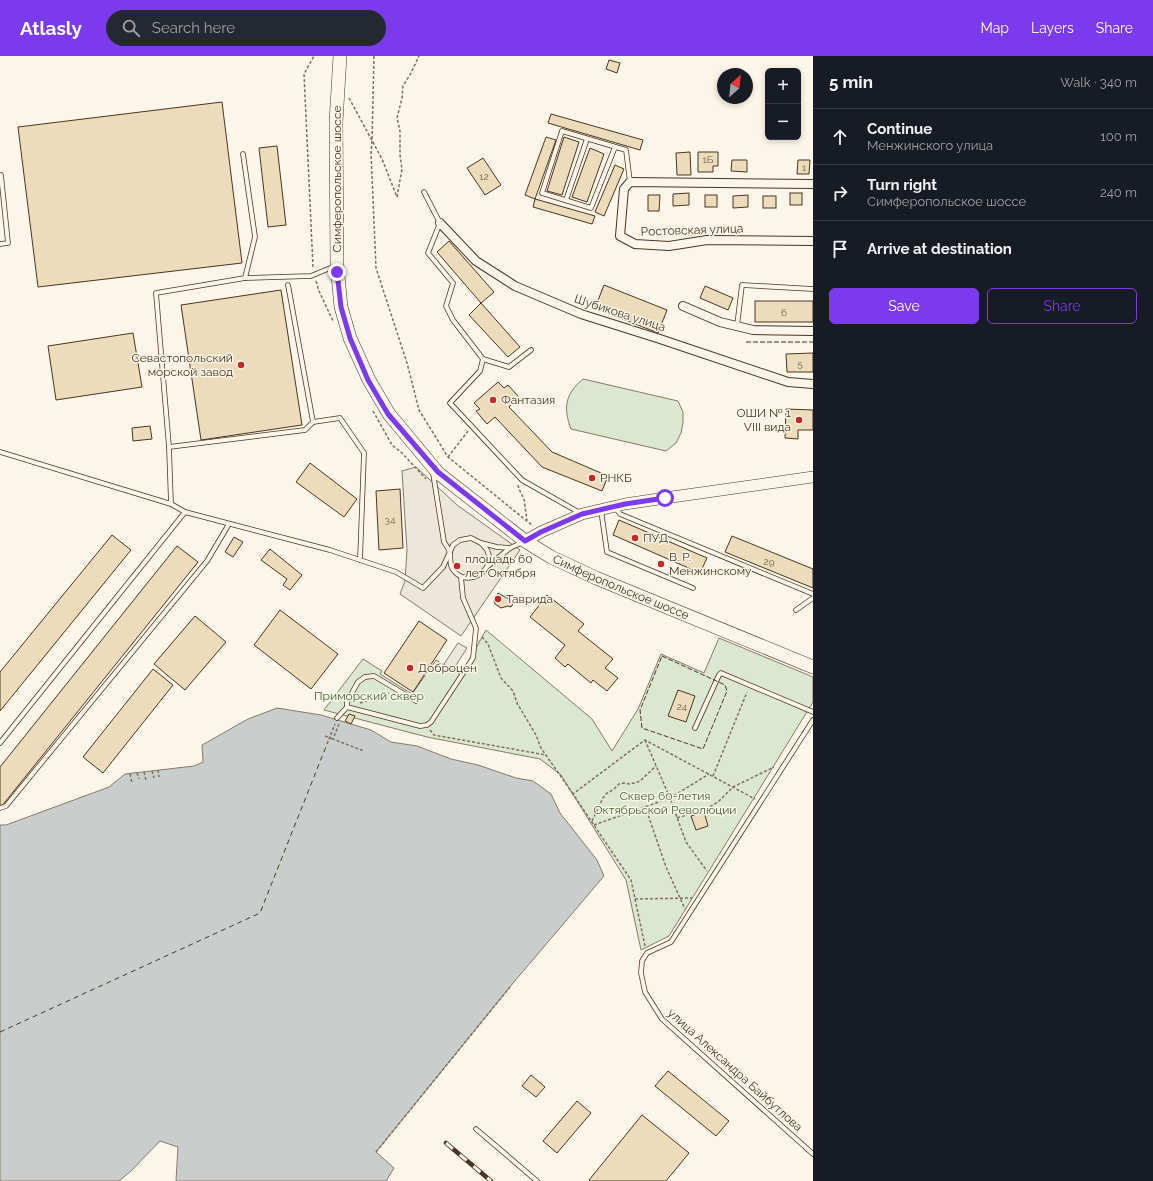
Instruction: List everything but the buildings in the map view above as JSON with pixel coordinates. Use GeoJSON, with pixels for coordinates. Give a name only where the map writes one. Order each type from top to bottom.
{"type":"FeatureCollection","features":[{"type":"Feature","properties":{"kind":"main road","name":"Симферопольское шоссе"},"geometry":{"type":"LineString","coordinates":[[340,57],[336,122],[337,265],[341,307],[350,338],[368,380],[388,414],[438,472],[525,541],[551,557],[596,578],[813,666]]}},
{"type":"Feature","properties":{"kind":"street"},"geometry":{"type":"LineString","coordinates":[[630,182],[813,184]]}},
{"type":"Feature","properties":{"kind":"street","name":"Ростовская улица"},"geometry":{"type":"LineString","coordinates":[[630,182],[624,189],[620,236],[635,244],[669,246],[707,240],[813,241]]}},
{"type":"Feature","properties":{"kind":"street","name":"Шубикова улица"},"geometry":{"type":"LineString","coordinates":[[440,223],[476,260],[515,286],[581,314],[788,382],[813,384]]}},
{"type":"Feature","properties":{"kind":"street"},"geometry":{"type":"LineString","coordinates":[[683,306],[720,322],[753,330],[813,331]]}},
{"type":"Feature","properties":{"kind":"street"},"geometry":{"type":"LineString","coordinates":[[525,541],[541,532],[582,514],[665,498],[813,477]]}},
{"type":"Feature","properties":{"kind":"lane"},"geometry":{"type":"LineString","coordinates":[[615,147],[591,208],[542,193],[562,131],[626,150],[630,182]]}},
{"type":"Feature","properties":{"kind":"lane"},"geometry":{"type":"LineString","coordinates":[[566,200],[587,139]]}},
{"type":"Feature","properties":{"kind":"lane"},"geometry":{"type":"LineString","coordinates":[[243,154],[255,237],[245,278]]}},
{"type":"Feature","properties":{"kind":"lane"},"geometry":{"type":"LineString","coordinates":[[0,244],[8,242],[1,175]]}},
{"type":"Feature","properties":{"kind":"lane"},"geometry":{"type":"LineString","coordinates":[[424,192],[440,223],[428,253],[453,283],[446,306],[453,320],[483,359],[509,367],[531,350]]}},
{"type":"Feature","properties":{"kind":"lane"},"geometry":{"type":"LineString","coordinates":[[171,504],[169,447],[156,293],[245,278],[311,276],[337,265]]}},
{"type":"Feature","properties":{"kind":"lane"},"geometry":{"type":"LineString","coordinates":[[288,285],[312,422]]}},
{"type":"Feature","properties":{"kind":"lane"},"geometry":{"type":"LineString","coordinates":[[736,326],[742,285],[813,289]]}},
{"type":"Feature","properties":{"kind":"lane"},"geometry":{"type":"LineString","coordinates":[[483,359],[480,371],[450,403],[522,480],[582,514]]}},
{"type":"Feature","properties":{"kind":"lane"},"geometry":{"type":"LineString","coordinates":[[169,447],[305,430],[312,422],[340,418],[364,453],[360,560]]}},
{"type":"Feature","properties":{"kind":"lane"},"geometry":{"type":"LineString","coordinates":[[0,452],[171,504],[185,512],[330,550],[396,572],[423,588],[443,566],[453,545],[460,540],[470,538],[481,543],[497,547],[510,548]]}},
{"type":"Feature","properties":{"kind":"lane"},"geometry":{"type":"LineString","coordinates":[[430,463],[444,542],[450,552],[450,565],[455,573],[461,577],[471,578],[480,575],[487,567],[510,548],[525,541]]}},
{"type":"Feature","properties":{"kind":"lane"},"geometry":{"type":"LineString","coordinates":[[615,507],[620,514],[813,594]]}},
{"type":"Feature","properties":{"kind":"lane"},"geometry":{"type":"LineString","coordinates":[[600,510],[607,552],[693,588]]}},
{"type":"Feature","properties":{"kind":"lane"},"geometry":{"type":"LineString","coordinates":[[0,743],[185,512]]}},
{"type":"Feature","properties":{"kind":"lane"},"geometry":{"type":"LineString","coordinates":[[0,808],[6,806],[207,562],[230,524]]}},
{"type":"Feature","properties":{"kind":"lane"},"geometry":{"type":"LineString","coordinates":[[481,543],[487,550],[489,558],[487,567]]}},
{"type":"Feature","properties":{"kind":"lane"},"geometry":{"type":"LineString","coordinates":[[347,707],[420,726],[427,725],[435,718],[473,658],[476,628],[464,598],[461,577]]}},
{"type":"Feature","properties":{"kind":"lane"},"geometry":{"type":"LineString","coordinates":[[796,610],[813,598]]}},
{"type":"Feature","properties":{"kind":"lane"},"geometry":{"type":"LineString","coordinates":[[696,728],[721,673],[813,712]]}},
{"type":"Feature","properties":{"kind":"lane"},"geometry":{"type":"LineString","coordinates":[[338,719],[347,707],[347,702],[350,695],[358,682],[365,677],[374,676],[416,701]]}},
{"type":"Feature","properties":{"kind":"lane"},"geometry":{"type":"LineString","coordinates":[[647,953],[671,942],[813,720]]}},
{"type":"Feature","properties":{"kind":"lane","name":"улица Александра Байбутлова"},"geometry":{"type":"LineString","coordinates":[[647,953],[642,961],[641,973],[645,992],[662,1019],[813,1154]]}},
{"type":"Feature","properties":{"kind":"lane"},"geometry":{"type":"LineString","coordinates":[[476,1129],[537,1181]]}},
{"type":"Feature","properties":{"kind":"path"},"geometry":{"type":"LineString","coordinates":[[374,56],[371,153],[376,268],[407,363],[419,410],[448,457],[541,532]]}},
{"type":"Feature","properties":{"kind":"path"},"geometry":{"type":"LineString","coordinates":[[349,97],[382,159],[397,196],[402,169],[400,155],[400,131],[397,118],[402,98],[403,86],[411,73],[418,56]]}},
{"type":"Feature","properties":{"kind":"path"},"geometry":{"type":"LineString","coordinates":[[448,457],[472,426]]}},
{"type":"Feature","properties":{"kind":"path"},"geometry":{"type":"LineString","coordinates":[[518,475],[518,489],[524,499],[527,520]]}},
{"type":"Feature","properties":{"kind":"path"},"geometry":{"type":"LineString","coordinates":[[476,628],[488,644],[501,678],[513,691],[517,703],[547,756],[631,880],[647,953]]}},
{"type":"Feature","properties":{"kind":"path"},"geometry":{"type":"LineString","coordinates":[[713,776],[750,685]]}},
{"type":"Feature","properties":{"kind":"path"},"geometry":{"type":"LineString","coordinates":[[347,707],[397,690]]}},
{"type":"Feature","properties":{"kind":"path"},"geometry":{"type":"LineString","coordinates":[[333,739],[338,719]]}},
{"type":"Feature","properties":{"kind":"path"},"geometry":{"type":"LineString","coordinates":[[327,744],[338,719]]}},
{"type":"Feature","properties":{"kind":"path"},"geometry":{"type":"LineString","coordinates":[[427,725],[434,735],[547,756]]}},
{"type":"Feature","properties":{"kind":"path"},"geometry":{"type":"LineString","coordinates":[[325,736],[364,751]]}},
{"type":"Feature","properties":{"kind":"path"},"geometry":{"type":"LineString","coordinates":[[573,794],[645,740]]}},
{"type":"Feature","properties":{"kind":"path"},"geometry":{"type":"LineString","coordinates":[[645,740],[670,798],[686,842],[712,878]]}},
{"type":"Feature","properties":{"kind":"path"},"geometry":{"type":"LineString","coordinates":[[645,740],[760,802]]}},
{"type":"Feature","properties":{"kind":"path"},"geometry":{"type":"LineString","coordinates":[[677,818],[708,808],[718,802],[733,788],[787,761]]}},
{"type":"Feature","properties":{"kind":"path"},"geometry":{"type":"LineString","coordinates":[[592,821],[602,798],[606,794],[619,784],[640,782],[656,766]]}},
{"type":"Feature","properties":{"kind":"path"},"geometry":{"type":"LineString","coordinates":[[158,770],[159,777]]}},
{"type":"Feature","properties":{"kind":"path"},"geometry":{"type":"LineString","coordinates":[[152,771],[154,778]]}},
{"type":"Feature","properties":{"kind":"path"},"geometry":{"type":"LineString","coordinates":[[144,772],[146,780]]}},
{"type":"Feature","properties":{"kind":"path"},"geometry":{"type":"LineString","coordinates":[[137,773],[139,779]]}},
{"type":"Feature","properties":{"kind":"path"},"geometry":{"type":"LineString","coordinates":[[130,774],[132,783]]}},
{"type":"Feature","properties":{"kind":"path"},"geometry":{"type":"LineString","coordinates":[[594,825],[670,798],[709,774]]}},
{"type":"Feature","properties":{"kind":"path"},"geometry":{"type":"LineString","coordinates":[[645,806],[666,867],[688,916]]}},
{"type":"Feature","properties":{"kind":"path"},"geometry":{"type":"LineString","coordinates":[[635,898],[699,897]]}},
{"type":"Feature","properties":{"kind":"path"},"geometry":{"type":"LineString","coordinates":[[376,1152],[510,988]]}},
{"type":"Feature","properties":{"kind":"green space"},"geometry":{"type":"Polygon","coordinates":[[[583,379],[678,401],[683,412],[683,423],[681,433],[676,443],[666,451],[571,429],[568,421],[567,402],[572,390],[583,379]]]}},
{"type":"Feature","properties":{"kind":"green space","name":"Сквер 60-летия Октябрьской Революции"},"geometry":{"type":"Polygon","coordinates":[[[486,630],[592,719],[612,751],[638,709],[661,654],[704,673],[719,638],[813,677],[813,702],[669,936],[641,950],[626,880],[561,775],[540,759],[427,737],[324,710],[363,659],[382,671],[380,674],[412,694],[436,660],[461,675],[486,630]]]}},
{"type":"Feature","properties":{"kind":"shaded area","name":"площадь 60 лет Октября"},"geometry":{"type":"Polygon","coordinates":[[[416,467],[457,505],[520,550],[461,636],[400,594],[405,581],[407,550],[402,471],[416,467]]]}},
{"type":"Feature","properties":{"kind":"shaded area"},"geometry":{"type":"Polygon","coordinates":[[[458,643],[467,648],[453,670],[444,664],[458,643]]]}},
{"type":"Feature","properties":{"kind":"shaded area"},"geometry":{"type":"Polygon","coordinates":[[[277,708],[321,715],[371,730],[391,742],[417,746],[451,759],[478,765],[516,778],[533,781],[551,794],[560,813],[597,860],[604,876],[514,982],[376,1152],[394,1168],[386,1181],[176,1181],[178,1147],[160,1141],[131,1171],[119,1181],[0,1181],[0,825],[6,825],[109,787],[125,774],[194,766],[203,762],[202,745],[248,719],[277,708]]]}},
{"type":"Feature","properties":{"kind":"ferry route"},"geometry":{"type":"LineString","coordinates":[[0,1032],[260,913],[327,744]]}},
{"type":"Feature","properties":{"kind":"railway"},"geometry":{"type":"LineString","coordinates":[[446,1143],[491,1181]]}},
{"type":"Feature","properties":{"kind":"fence"},"geometry":{"type":"LineString","coordinates":[[746,342],[813,342]]}},
{"type":"Feature","properties":{"kind":"fence"},"geometry":{"type":"LineString","coordinates":[[662,656],[725,685],[727,691],[703,749],[642,728],[640,710],[662,656]]}},
{"type":"Feature","properties":{"kind":"place","name":"Севастопольский морской завод"},"geometry":{"type":"Point","coordinates":[241,365]}},
{"type":"Feature","properties":{"kind":"place","name":"Фантазия"},"geometry":{"type":"Point","coordinates":[493,400]}},
{"type":"Feature","properties":{"kind":"place","name":"ОШИ № 1 VIII вида"},"geometry":{"type":"Point","coordinates":[799,420]}},
{"type":"Feature","properties":{"kind":"place","name":"РНКБ"},"geometry":{"type":"Point","coordinates":[592,478]}},
{"type":"Feature","properties":{"kind":"place","name":"ПУД"},"geometry":{"type":"Point","coordinates":[635,538]}},
{"type":"Feature","properties":{"kind":"place","name":"В. Р. Менжинскому"},"geometry":{"type":"Point","coordinates":[661,564]}},
{"type":"Feature","properties":{"kind":"place","name":"площадь 60 лет Октября"},"geometry":{"type":"Point","coordinates":[457,566]}},
{"type":"Feature","properties":{"kind":"place","name":"Таврида"},"geometry":{"type":"Point","coordinates":[498,599]}},
{"type":"Feature","properties":{"kind":"place","name":"Доброцен"},"geometry":{"type":"Point","coordinates":[410,668]}},
{"type":"Feature","properties":{"kind":"route"},"geometry":{"type":"LineString","coordinates":[[337,272],[341,307],[350,338],[368,380],[388,414],[438,472],[525,541],[541,532],[582,514],[625,504],[665,498]]}},
{"type":"Feature","properties":{"kind":"park label","name":"Приморский сквер"},"geometry":{"type":"Point","coordinates":[369,696]}}]}
